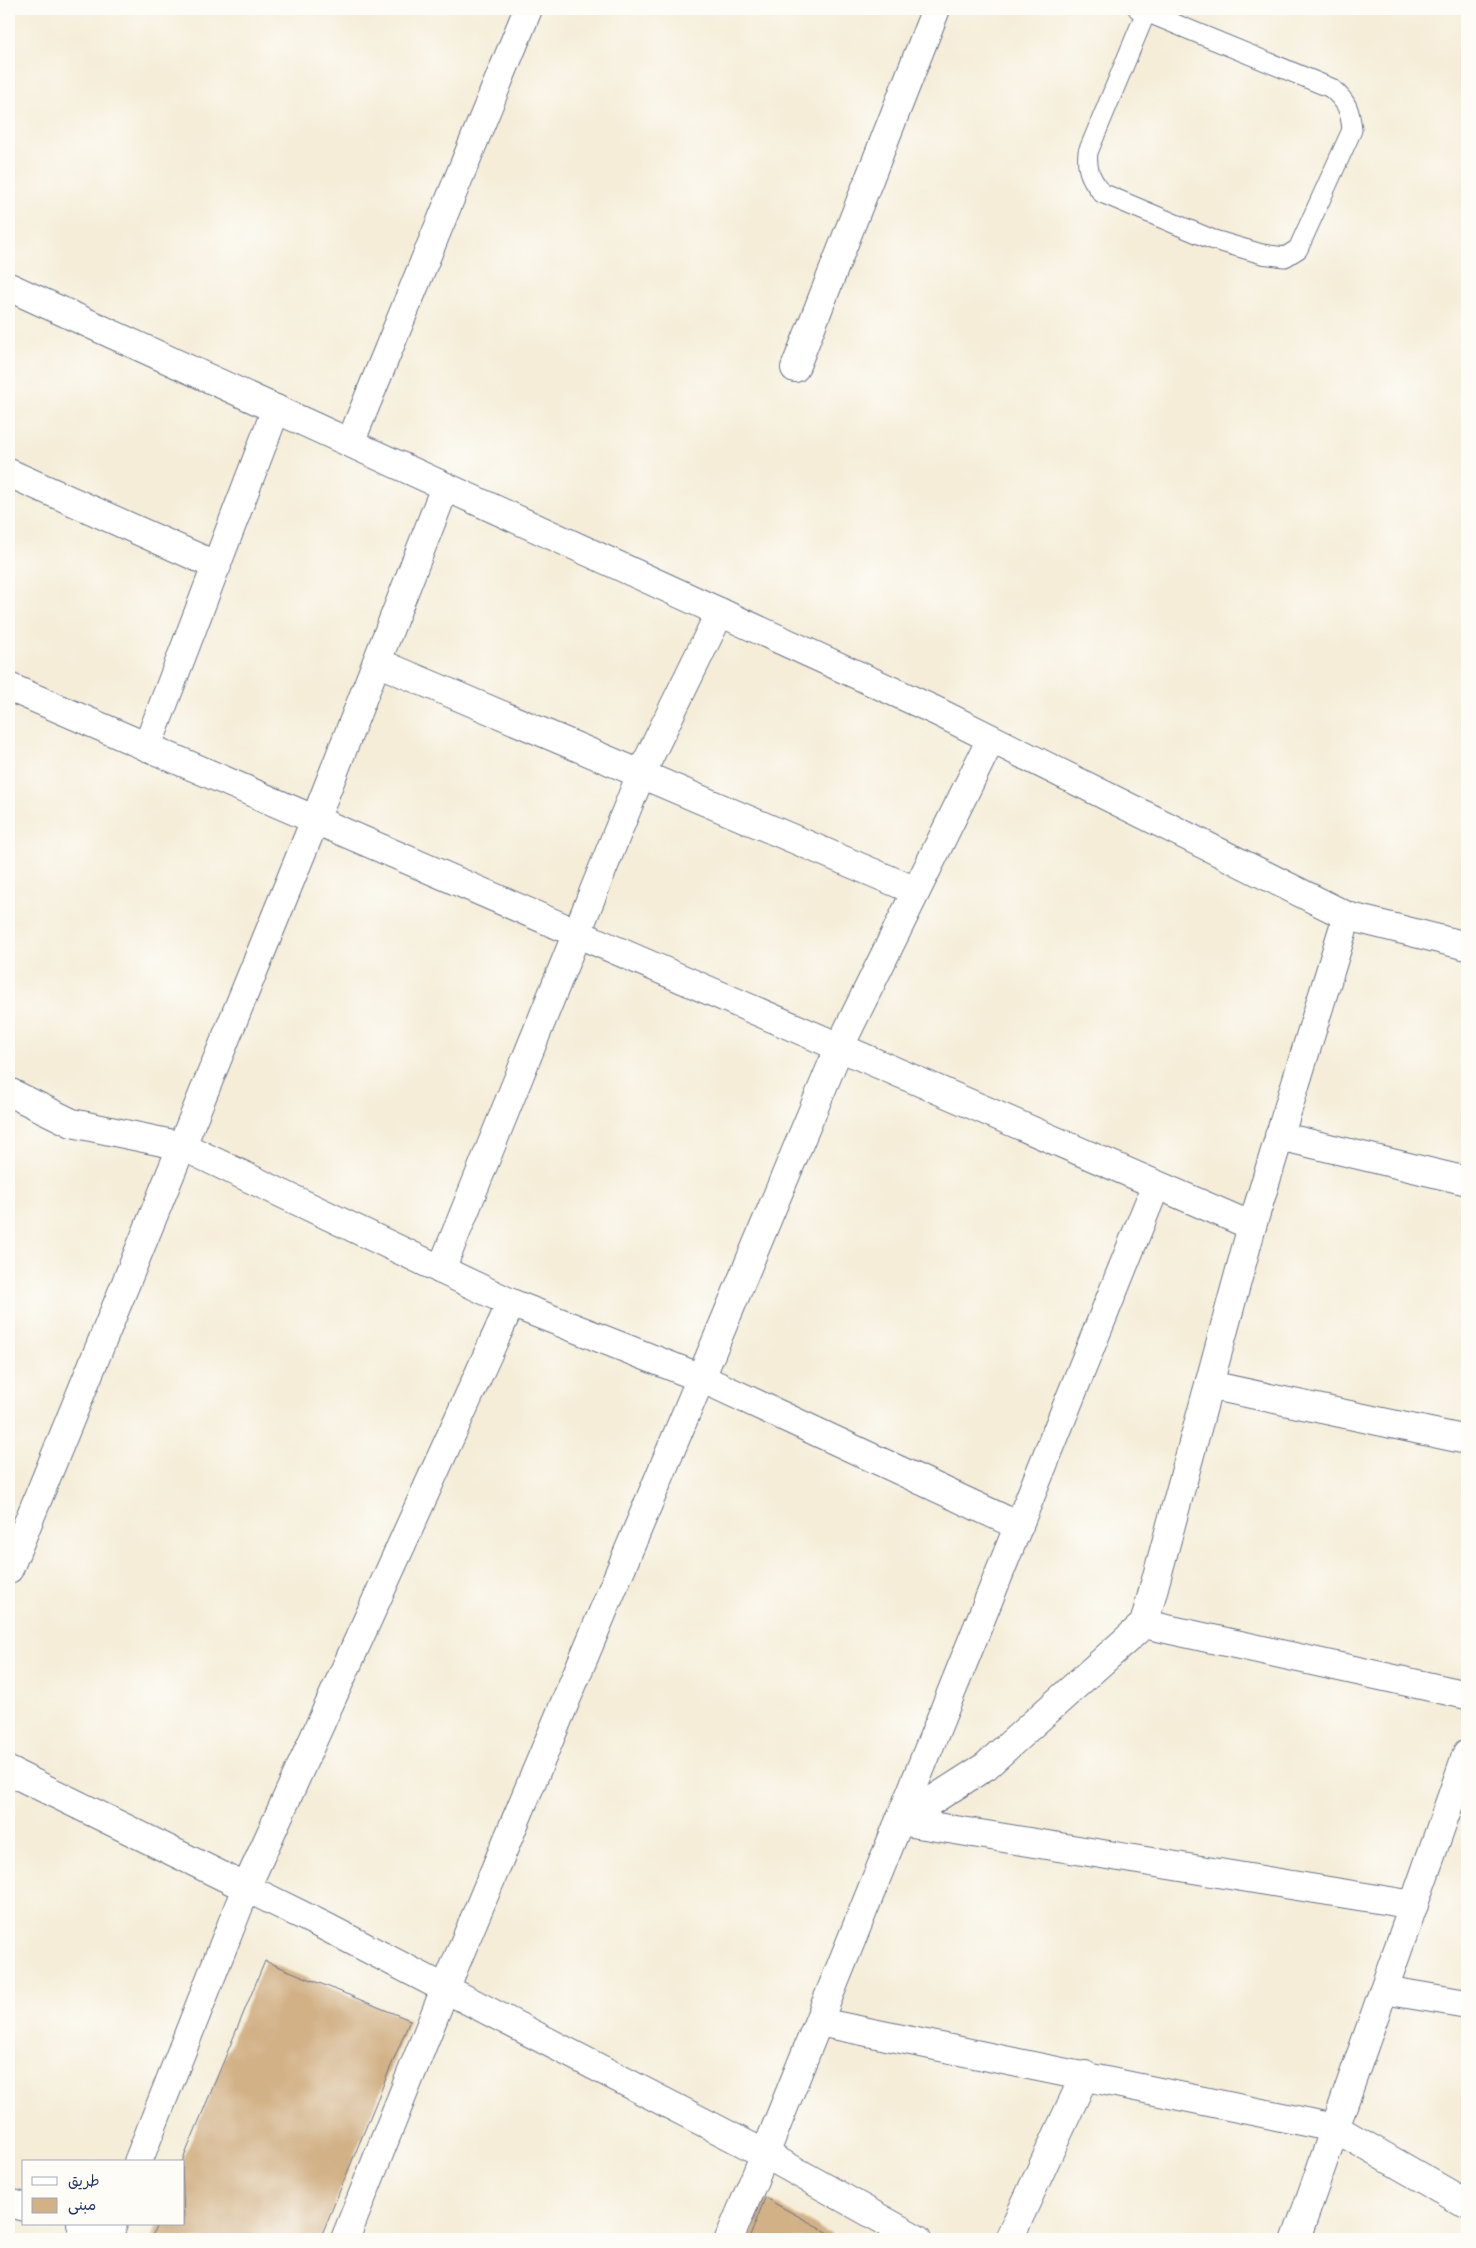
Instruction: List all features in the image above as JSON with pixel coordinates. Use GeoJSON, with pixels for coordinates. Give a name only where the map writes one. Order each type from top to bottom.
{"type":"FeatureCollection","features":[{"type":"Feature","properties":{"kind":"street"},"geometry":{"type":"LineString","coordinates":[[350,443],[528,9]]}},
{"type":"Feature","properties":{"kind":"street"},"geometry":{"type":"LineString","coordinates":[[795,368],[936,9]]}},
{"type":"Feature","properties":{"kind":"street"},"geometry":{"type":"LineString","coordinates":[[10,290],[276,409],[936,711],[1347,916],[1467,946]]}},
{"type":"Feature","properties":{"kind":"street"},"geometry":{"type":"LineString","coordinates":[[147,748],[276,409]]}},
{"type":"Feature","properties":{"kind":"street"},"geometry":{"type":"LineString","coordinates":[[9,473],[216,566]]}},
{"type":"Feature","properties":{"kind":"street"},"geometry":{"type":"LineString","coordinates":[[9,1569],[315,820],[445,487]]}},
{"type":"Feature","properties":{"kind":"street"},"geometry":{"type":"LineString","coordinates":[[441,1270],[575,933],[641,774],[720,612]]}},
{"type":"Feature","properties":{"kind":"street"},"geometry":{"type":"LineString","coordinates":[[377,662],[916,891]]}},
{"type":"Feature","properties":{"kind":"street"},"geometry":{"type":"LineString","coordinates":[[11,693],[147,748],[315,820],[1252,1226]]}},
{"type":"Feature","properties":{"kind":"street"},"geometry":{"type":"LineString","coordinates":[[345,2239],[445,1989],[839,1048],[991,739]]}},
{"type":"Feature","properties":{"kind":"street"},"geometry":{"type":"LineString","coordinates":[[900,1821],[986,1766],[1144,1624],[1252,1226],[1347,916]]}},
{"type":"Feature","properties":{"kind":"street"},"geometry":{"type":"LineString","coordinates":[[9,1092],[72,1123],[182,1146],[511,1303],[701,1378],[1018,1526]]}},
{"type":"Feature","properties":{"kind":"street"},"geometry":{"type":"LineString","coordinates":[[1279,1136],[1467,1181]]}},
{"type":"Feature","properties":{"kind":"street"},"geometry":{"type":"LineString","coordinates":[[729,2239],[766,2154],[1156,1184]]}},
{"type":"Feature","properties":{"kind":"street"},"geometry":{"type":"LineString","coordinates":[[139,2160],[246,1888],[511,1303]]}},
{"type":"Feature","properties":{"kind":"street"},"geometry":{"type":"LineString","coordinates":[[1209,1386],[1467,1440]]}},
{"type":"Feature","properties":{"kind":"street"},"geometry":{"type":"LineString","coordinates":[[1144,1624],[1467,1695]]}},
{"type":"Feature","properties":{"kind":"street"},"geometry":{"type":"LineString","coordinates":[[1296,2239],[1414,1905],[1461,1789],[1467,1753]]}},
{"type":"Feature","properties":{"kind":"street"},"geometry":{"type":"LineString","coordinates":[[9,1771],[246,1888],[766,2154],[917,2239]]}},
{"type":"Feature","properties":{"kind":"street"},"geometry":{"type":"LineString","coordinates":[[900,1821],[1414,1905]]}},
{"type":"Feature","properties":{"kind":"street"},"geometry":{"type":"LineString","coordinates":[[1384,1990],[1467,2004]]}},
{"type":"Feature","properties":{"kind":"street"},"geometry":{"type":"LineString","coordinates":[[819,2022],[1085,2075],[1335,2128],[1467,2204]]}},
{"type":"Feature","properties":{"kind":"street"},"geometry":{"type":"LineString","coordinates":[[1010,2239],[1085,2075]]}},
{"type":"Feature","properties":{"kind":"street"},"geometry":{"type":"LineString","coordinates":[[9,2203],[22,2206]]}},
{"type":"Feature","properties":{"kind":"street"},"geometry":{"type":"LineString","coordinates":[[87,2226],[110,2233],[112,2226]]}},
{"type":"Feature","properties":{"kind":"lane"},"geometry":{"type":"LineString","coordinates":[[1142,10],[1332,88],[1344,99],[1350,111],[1352,130],[1298,249],[1285,257],[1262,254],[1211,239],[1102,193],[1092,180],[1087,166],[1088,152],[1142,10]]}},
{"type":"Feature","properties":{"kind":"building"},"geometry":{"type":"Polygon","coordinates":[[[265,1961],[410,2020],[320,2239],[151,2239],[156,2226],[185,2226],[185,2160],[183,2160],[265,1961]]]}},
{"type":"Feature","properties":{"kind":"building"},"geometry":{"type":"Polygon","coordinates":[[[765,2198],[840,2239],[749,2239],[765,2198]]]}}]}
